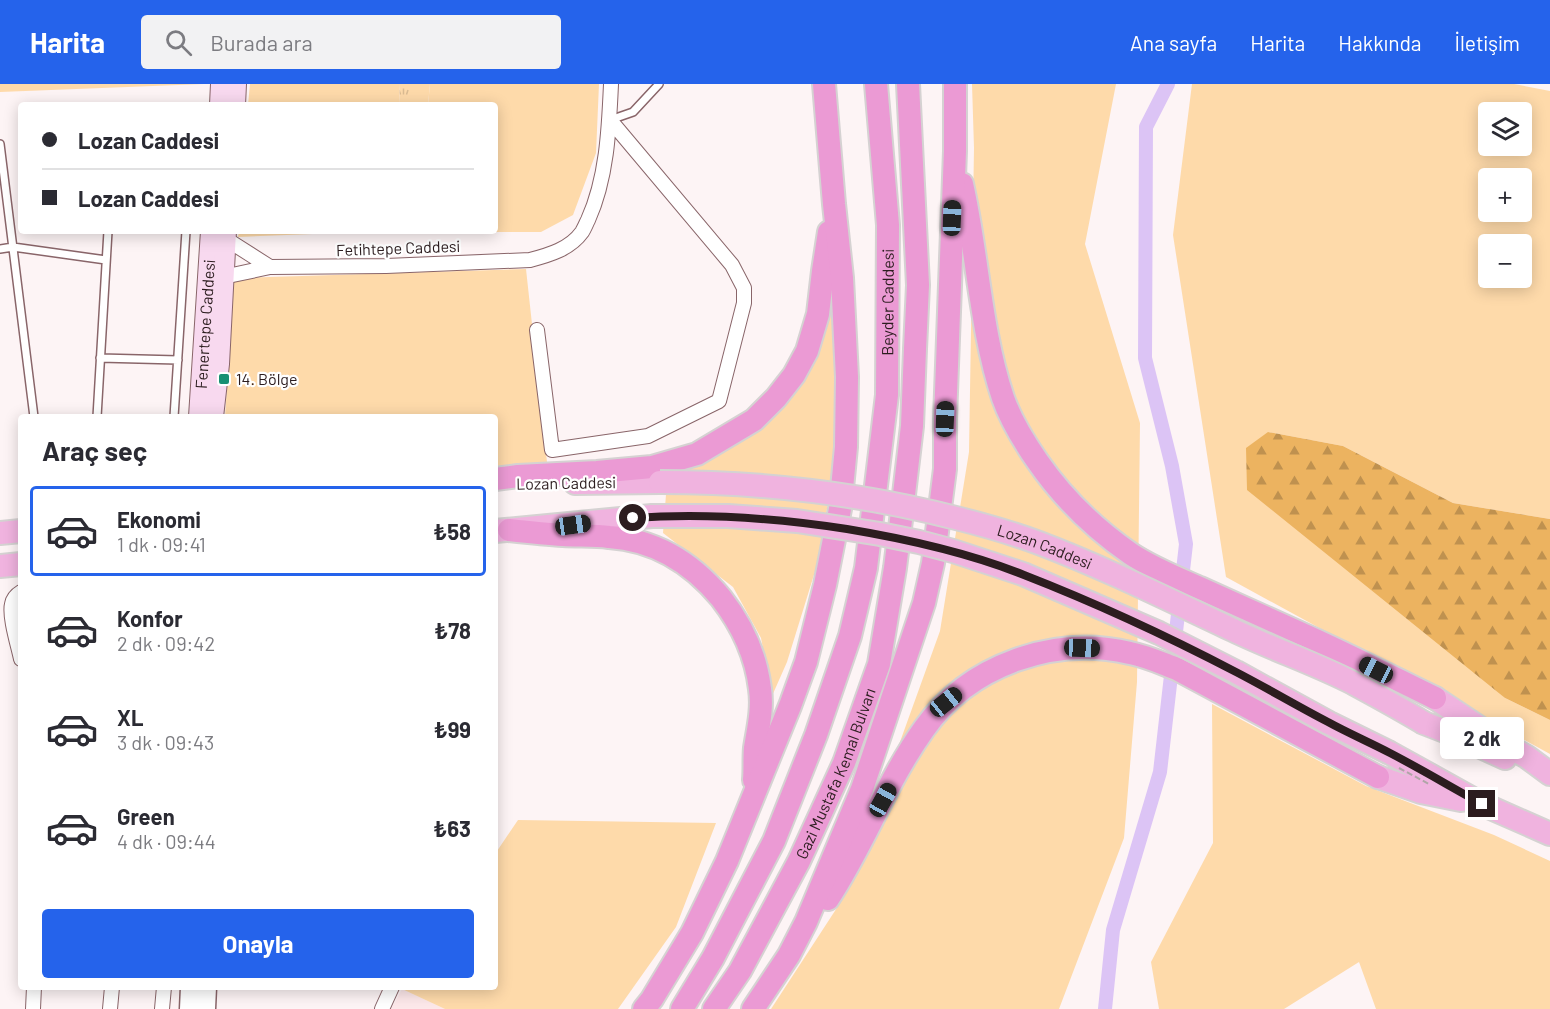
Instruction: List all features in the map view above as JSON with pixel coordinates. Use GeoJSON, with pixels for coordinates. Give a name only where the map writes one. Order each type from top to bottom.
{"type":"FeatureCollection","features":[{"type":"Feature","properties":{"kind":"highway","name":"Beyder Caddesi"},"geometry":{"type":"LineString","coordinates":[[873,521],[887,395],[888,225],[876,84]]}},
{"type":"Feature","properties":{"kind":"highway","name":"Beyder Caddesi"},"geometry":{"type":"LineString","coordinates":[[901,520],[912,426],[918,285],[908,84]]}},
{"type":"Feature","properties":{"kind":"highway"},"geometry":{"type":"LineString","coordinates":[[753,1009],[789,955],[806,922],[862,789],[924,603],[933,563],[945,469],[955,84]]}},
{"type":"Feature","properties":{"kind":"highway"},"geometry":{"type":"LineString","coordinates":[[644,1009],[692,933],[727,861],[806,662],[825,585],[840,509],[846,447],[848,377],[826,88]]}},
{"type":"Feature","properties":{"kind":"highway"},"geometry":{"type":"LineString","coordinates":[[955,151],[969,216],[984,322],[993,362],[1012,419],[1023,441],[1049,477],[1095,526],[1133,555],[1435,698]]}},
{"type":"Feature","properties":{"kind":"highway"},"geometry":{"type":"LineString","coordinates":[[498,479],[652,467],[697,454],[754,420],[776,398],[794,375],[807,351],[818,314],[834,204]]}},
{"type":"Feature","properties":{"kind":"highway","name":"Gazi Mustafa Kemal Bulvarı"},"geometry":{"type":"LineString","coordinates":[[714,1009],[740,971],[799,861],[844,763],[879,664],[901,520]]}},
{"type":"Feature","properties":{"kind":"highway","name":"Gazi Mustafa Kemal Bulvarı"},"geometry":{"type":"LineString","coordinates":[[682,1009],[713,958],[774,841],[816,735],[850,636],[866,568],[873,521]]}},
{"type":"Feature","properties":{"kind":"highway"},"geometry":{"type":"LineString","coordinates":[[502,531],[610,537],[635,541],[673,555],[687,564],[710,585],[732,612],[749,642],[761,690],[755,749],[754,795]]}},
{"type":"Feature","properties":{"kind":"highway"},"geometry":{"type":"LineString","coordinates":[[806,922],[828,898],[846,870],[904,760],[923,730],[946,702],[987,672],[1040,653],[1082,648],[1105,649],[1148,658],[1177,669],[1378,777]]}},
{"type":"Feature","properties":{"kind":"main road"},"geometry":{"type":"LineString","coordinates":[[219,102],[221,84]]}},
{"type":"Feature","properties":{"kind":"main road"},"geometry":{"type":"LineString","coordinates":[[235,102],[236,84]]}},
{"type":"Feature","properties":{"kind":"main road","name":"Fenertepe Caddesi"},"geometry":{"type":"LineString","coordinates":[[213,414],[219,364],[223,277],[221,234]]}},
{"type":"Feature","properties":{"kind":"main road","name":"Fenertepe Caddesi"},"geometry":{"type":"LineString","coordinates":[[199,414],[221,234]]}},
{"type":"Feature","properties":{"kind":"main road","name":"Lozan Caddesi"},"geometry":{"type":"LineString","coordinates":[[498,484],[715,482],[771,486],[858,497],[979,524],[1028,540],[1149,591],[1235,632],[1352,682],[1424,723],[1550,776]]}},
{"type":"Feature","properties":{"kind":"main road","name":"Lozan Caddesi"},"geometry":{"type":"LineString","coordinates":[[502,531],[652,516],[728,516],[797,521],[880,534],[953,551],[1023,574],[1159,633],[1390,753],[1482,804],[1550,834]]}},
{"type":"Feature","properties":{"kind":"main road"},"geometry":{"type":"LineString","coordinates":[[0,533],[18,531]]}},
{"type":"Feature","properties":{"kind":"main road"},"geometry":{"type":"LineString","coordinates":[[0,566],[18,564]]}},
{"type":"Feature","properties":{"kind":"main road"},"geometry":{"type":"LineString","coordinates":[[1435,698],[1527,757],[1550,776]]}},
{"type":"Feature","properties":{"kind":"main road"},"geometry":{"type":"LineString","coordinates":[[1378,777],[1421,792],[1482,804]]}},
{"type":"Feature","properties":{"kind":"street","name":"Fetihtepe Caddesi"},"geometry":{"type":"LineString","coordinates":[[223,277],[270,267],[386,266],[530,260],[552,254],[582,233],[594,205],[602,176],[610,120],[611,84]]}},
{"type":"Feature","properties":{"kind":"street"},"geometry":{"type":"LineString","coordinates":[[537,330],[552,450],[648,436],[719,400],[744,303],[744,288],[732,265],[610,120]]}},
{"type":"Feature","properties":{"kind":"street"},"geometry":{"type":"LineString","coordinates":[[221,234],[270,267]]}},
{"type":"Feature","properties":{"kind":"street"},"geometry":{"type":"LineString","coordinates":[[18,594],[12,603],[11,612],[18,645]]}},
{"type":"Feature","properties":{"kind":"street"},"geometry":{"type":"LineString","coordinates":[[33,1009],[34,990]]}},
{"type":"Feature","properties":{"kind":"street"},"geometry":{"type":"LineString","coordinates":[[110,1009],[112,990]]}},
{"type":"Feature","properties":{"kind":"street"},"geometry":{"type":"LineString","coordinates":[[162,1009],[164,990]]}},
{"type":"Feature","properties":{"kind":"street"},"geometry":{"type":"LineString","coordinates":[[189,1009],[190,990]]}},
{"type":"Feature","properties":{"kind":"street"},"geometry":{"type":"LineString","coordinates":[[207,990],[207,1009]]}},
{"type":"Feature","properties":{"kind":"street"},"geometry":{"type":"LineString","coordinates":[[382,1009],[391,990]]}},
{"type":"Feature","properties":{"kind":"lane"},"geometry":{"type":"LineString","coordinates":[[610,120],[633,112],[659,84]]}},
{"type":"Feature","properties":{"kind":"lane"},"geometry":{"type":"LineString","coordinates":[[0,144],[34,414]]}},
{"type":"Feature","properties":{"kind":"lane"},"geometry":{"type":"LineString","coordinates":[[97,414],[108,234]]}},
{"type":"Feature","properties":{"kind":"lane"},"geometry":{"type":"LineString","coordinates":[[174,414],[186,234]]}},
{"type":"Feature","properties":{"kind":"lane"},"geometry":{"type":"LineString","coordinates":[[0,249],[13,247],[106,260]]}},
{"type":"Feature","properties":{"kind":"lane"},"geometry":{"type":"LineString","coordinates":[[100,358],[177,360]]}},
{"type":"Feature","properties":{"kind":"shaded area"},"geometry":{"type":"Polygon","coordinates":[[[401,990],[404,990],[445,1009],[391,1009],[401,990]]]}},
{"type":"Feature","properties":{"kind":"green space"},"geometry":{"type":"Polygon","coordinates":[[[0,84],[204,84],[0,92],[0,84]]]}},
{"type":"Feature","properties":{"kind":"green space"},"geometry":{"type":"Polygon","coordinates":[[[250,84],[400,84],[399,102],[248,102],[250,84]]]}},
{"type":"Feature","properties":{"kind":"green space"},"geometry":{"type":"Polygon","coordinates":[[[400,84],[430,84],[428,102],[399,102],[400,84]]]}},
{"type":"Feature","properties":{"kind":"green space"},"geometry":{"type":"Polygon","coordinates":[[[430,84],[599,84],[596,153],[573,215],[541,232],[498,232],[498,102],[428,102],[430,84]]]}},
{"type":"Feature","properties":{"kind":"green space"},"geometry":{"type":"Polygon","coordinates":[[[972,84],[1116,84],[1085,244],[1140,423],[1137,682],[1124,838],[1059,1009],[771,1009],[844,897],[940,631],[969,452],[974,148],[972,84]]]}},
{"type":"Feature","properties":{"kind":"green space"},"geometry":{"type":"Polygon","coordinates":[[[1192,84],[1514,84],[1550,91],[1550,519],[1453,503],[1343,446],[1268,432],[1505,698],[1550,720],[1550,754],[1226,577],[1173,235],[1192,84]]]}},
{"type":"Feature","properties":{"kind":"green space"},"geometry":{"type":"Polygon","coordinates":[[[238,234],[314,234],[238,237],[238,234]]]}},
{"type":"Feature","properties":{"kind":"green space"},"geometry":{"type":"Polygon","coordinates":[[[526,269],[547,462],[498,466],[498,414],[225,414],[234,278],[526,269]]]}},
{"type":"Feature","properties":{"kind":"green space"},"geometry":{"type":"Polygon","coordinates":[[[831,309],[837,391],[835,463],[817,565],[787,662],[772,696],[761,638],[733,587],[663,533],[668,469],[708,456],[813,361],[831,309]]]}},
{"type":"Feature","properties":{"kind":"green space"},"geometry":{"type":"Polygon","coordinates":[[[1268,432],[1343,446],[1453,503],[1550,519],[1550,720],[1505,698],[1247,490],[1246,448],[1268,432]]]}},
{"type":"Feature","properties":{"kind":"green space"},"geometry":{"type":"Polygon","coordinates":[[[1212,704],[1366,786],[1494,835],[1550,861],[1550,1009],[1376,1009],[1359,962],[1284,1009],[1159,1009],[1151,962],[1213,843],[1212,704]]]}},
{"type":"Feature","properties":{"kind":"green space"},"geometry":{"type":"Polygon","coordinates":[[[518,820],[716,823],[676,927],[618,1009],[445,1009],[404,990],[498,990],[498,850],[518,820]]]}},
{"type":"Feature","properties":{"kind":"waterway"},"geometry":{"type":"LineString","coordinates":[[1105,1009],[1113,930],[1160,772],[1186,544],[1172,466],[1145,358],[1146,127],[1168,84]]}},
{"type":"Feature","properties":{"kind":"place","name":"14. Bölge"},"geometry":{"type":"Point","coordinates":[224,379]}},
{"type":"Feature","properties":{"kind":"route"},"geometry":{"type":"LineString","coordinates":[[633,518],[728,516],[797,521],[918,542],[1023,574],[1159,633],[1390,753],[1482,804]]}}]}
